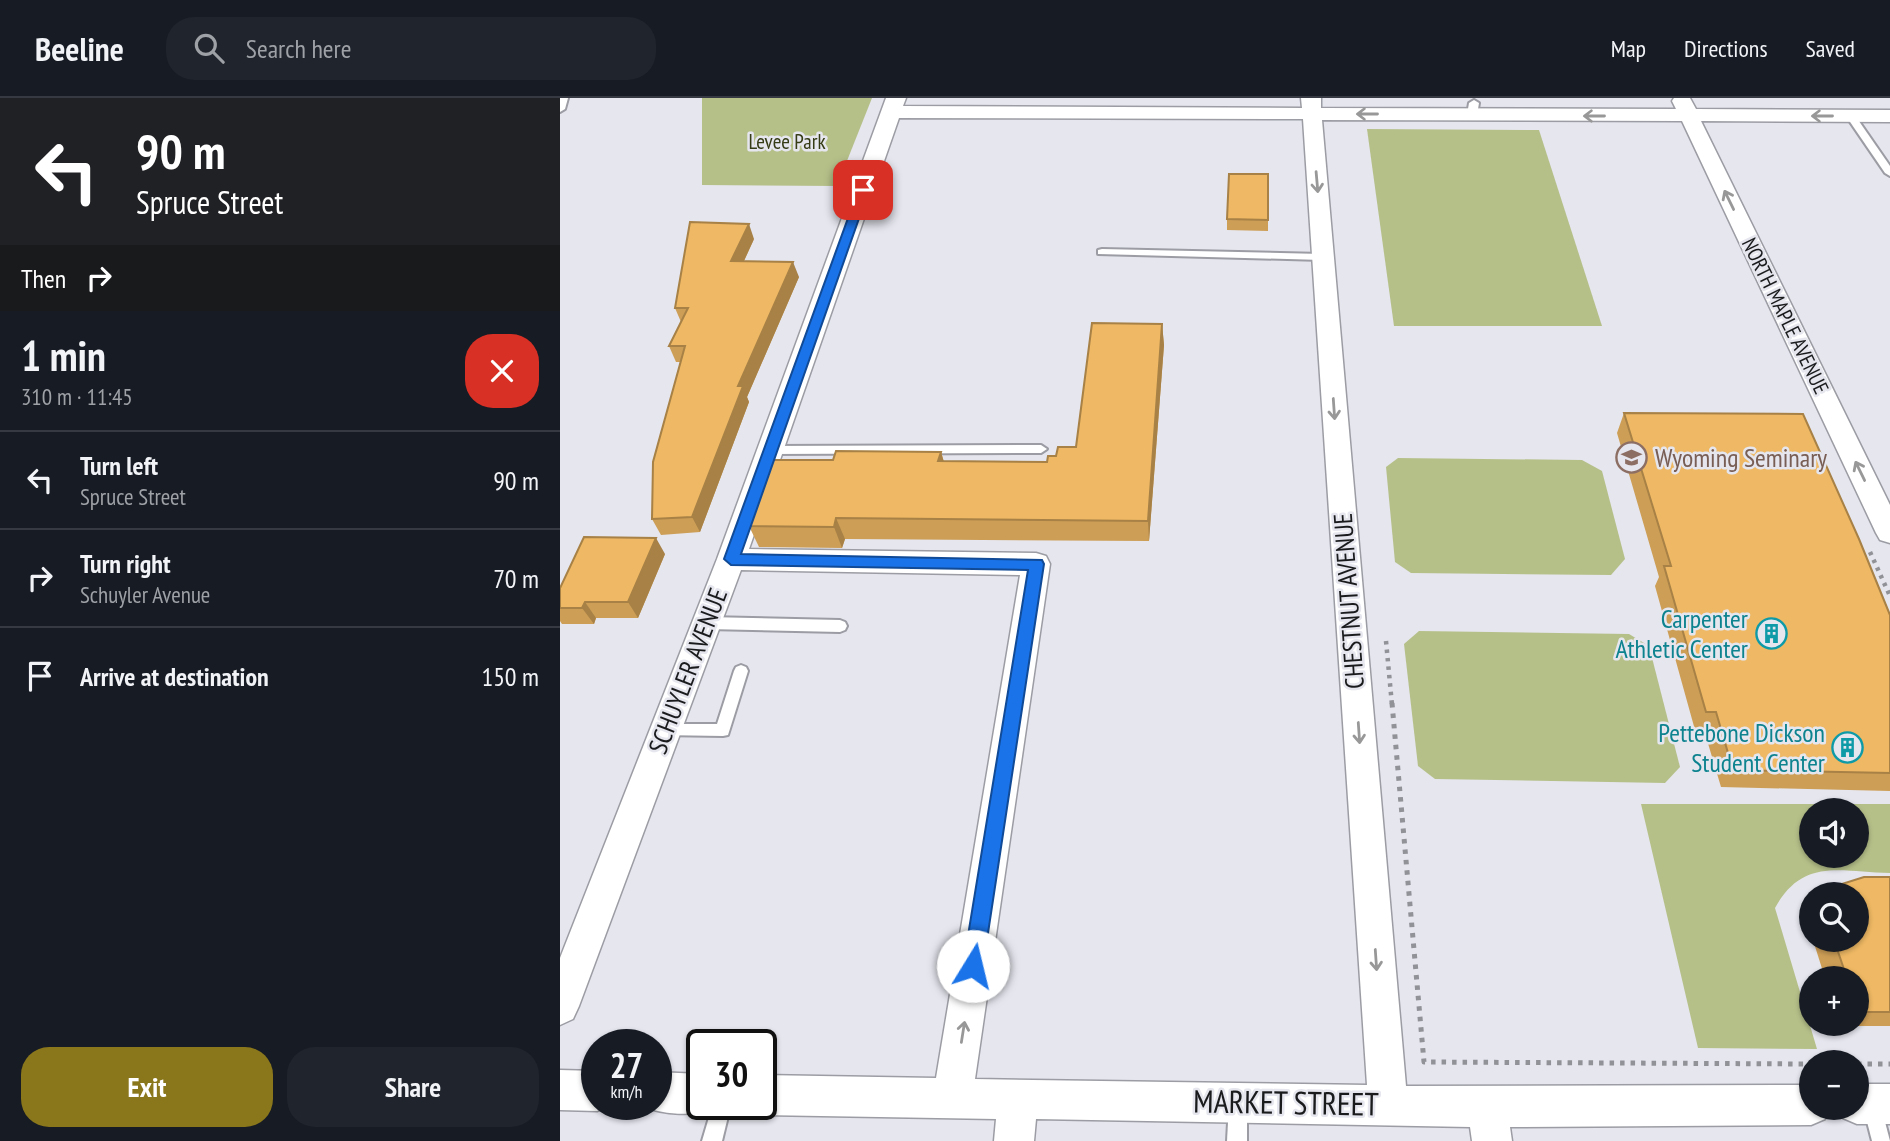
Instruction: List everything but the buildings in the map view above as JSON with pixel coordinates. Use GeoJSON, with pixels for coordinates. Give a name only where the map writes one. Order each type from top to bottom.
{"type":"FeatureCollection","features":[{"type":"Feature","properties":{"kind":"street"},"geometry":{"type":"LineString","coordinates":[[893,105],[1473,109],[1684,107],[1890,116]]}},
{"type":"Feature","properties":{"kind":"street","name":"SCHUYLER AVENUE"},"geometry":{"type":"LineString","coordinates":[[560,1006],[731,559],[893,105]]}},
{"type":"Feature","properties":{"kind":"street","name":"CHESTNUT AVENUE"},"geometry":{"type":"LineString","coordinates":[[1311,106],[1388,1104]]}},
{"type":"Feature","properties":{"kind":"street","name":"NORTH MAPLE AVENUE"},"geometry":{"type":"LineString","coordinates":[[1684,107],[1890,533]]}},
{"type":"Feature","properties":{"kind":"street"},"geometry":{"type":"LineString","coordinates":[[731,559],[1036,564],[952,1100]]}},
{"type":"Feature","properties":{"kind":"street"},"geometry":{"type":"LineString","coordinates":[[560,1090],[581,1091]]}},
{"type":"Feature","properties":{"kind":"street","name":"MARKET STREET"},"geometry":{"type":"LineString","coordinates":[[777,1095],[1018,1101],[1388,1104],[1489,1124],[1799,1106]]}},
{"type":"Feature","properties":{"kind":"street"},"geometry":{"type":"LineString","coordinates":[[1014,1141],[1018,1101]]}},
{"type":"Feature","properties":{"kind":"lane"},"geometry":{"type":"LineString","coordinates":[[560,109],[564,98]]}},
{"type":"Feature","properties":{"kind":"lane"},"geometry":{"type":"LineString","coordinates":[[1851,116],[1890,173]]}},
{"type":"Feature","properties":{"kind":"lane"},"geometry":{"type":"LineString","coordinates":[[1874,149],[1890,149]]}},
{"type":"Feature","properties":{"kind":"lane"},"geometry":{"type":"LineString","coordinates":[[1102,252],[1322,257]]}},
{"type":"Feature","properties":{"kind":"lane"},"geometry":{"type":"LineString","coordinates":[[770,450],[1041,449]]}},
{"type":"Feature","properties":{"kind":"lane"},"geometry":{"type":"LineString","coordinates":[[707,623],[840,626]]}},
{"type":"Feature","properties":{"kind":"lane"},"geometry":{"type":"LineString","coordinates":[[665,730],[723,730],[741,671]]}},
{"type":"Feature","properties":{"kind":"lane"},"geometry":{"type":"LineString","coordinates":[[1237,1141],[1238,1103]]}},
{"type":"Feature","properties":{"kind":"lane"},"geometry":{"type":"LineString","coordinates":[[712,1141],[718,1120]]}},
{"type":"Feature","properties":{"kind":"path"},"geometry":{"type":"LineString","coordinates":[[1867,545],[1890,596]]}},
{"type":"Feature","properties":{"kind":"path"},"geometry":{"type":"LineString","coordinates":[[1386,639],[1424,1062],[1799,1064]]}},
{"type":"Feature","properties":{"kind":"path"},"geometry":{"type":"LineString","coordinates":[[1869,1064],[1890,1064]]}},
{"type":"Feature","properties":{"kind":"green space","name":"Levee Park"},"geometry":{"type":"Polygon","coordinates":[[[702,98],[872,98],[837,186],[702,185],[702,98]]]}},
{"type":"Feature","properties":{"kind":"green space"},"geometry":{"type":"Polygon","coordinates":[[[1367,129],[1539,130],[1602,326],[1394,326],[1367,129]]]}},
{"type":"Feature","properties":{"kind":"green space"},"geometry":{"type":"Polygon","coordinates":[[[1398,458],[1582,460],[1602,471],[1625,559],[1611,575],[1411,573],[1395,562],[1386,467],[1398,458]]]}},
{"type":"Feature","properties":{"kind":"green space"},"geometry":{"type":"Polygon","coordinates":[[[1419,631],[1629,634],[1649,646],[1680,767],[1665,783],[1435,779],[1418,766],[1404,644],[1419,631]]]}},
{"type":"Feature","properties":{"kind":"green space"},"geometry":{"type":"Polygon","coordinates":[[[1641,804],[1799,804],[1799,868],[1869,868],[1869,804],[1890,804],[1890,873],[1839,870],[1811,874],[1786,892],[1775,908],[1799,989],[1799,1036],[1813,1036],[1817,1049],[1698,1048],[1641,804]]]}},
{"type":"Feature","properties":{"kind":"place","name":"Wyoming Seminary"},"geometry":{"type":"Point","coordinates":[1632,458]}},
{"type":"Feature","properties":{"kind":"place","name":"Carpenter Athletic Center"},"geometry":{"type":"Point","coordinates":[1771,634]}},
{"type":"Feature","properties":{"kind":"place","name":"Pettebone Dickson Student Center"},"geometry":{"type":"Point","coordinates":[1848,748]}},
{"type":"Feature","properties":{"kind":"route"},"geometry":{"type":"LineString","coordinates":[[863,190],[731,559],[1036,564],[973,966]]}}]}
